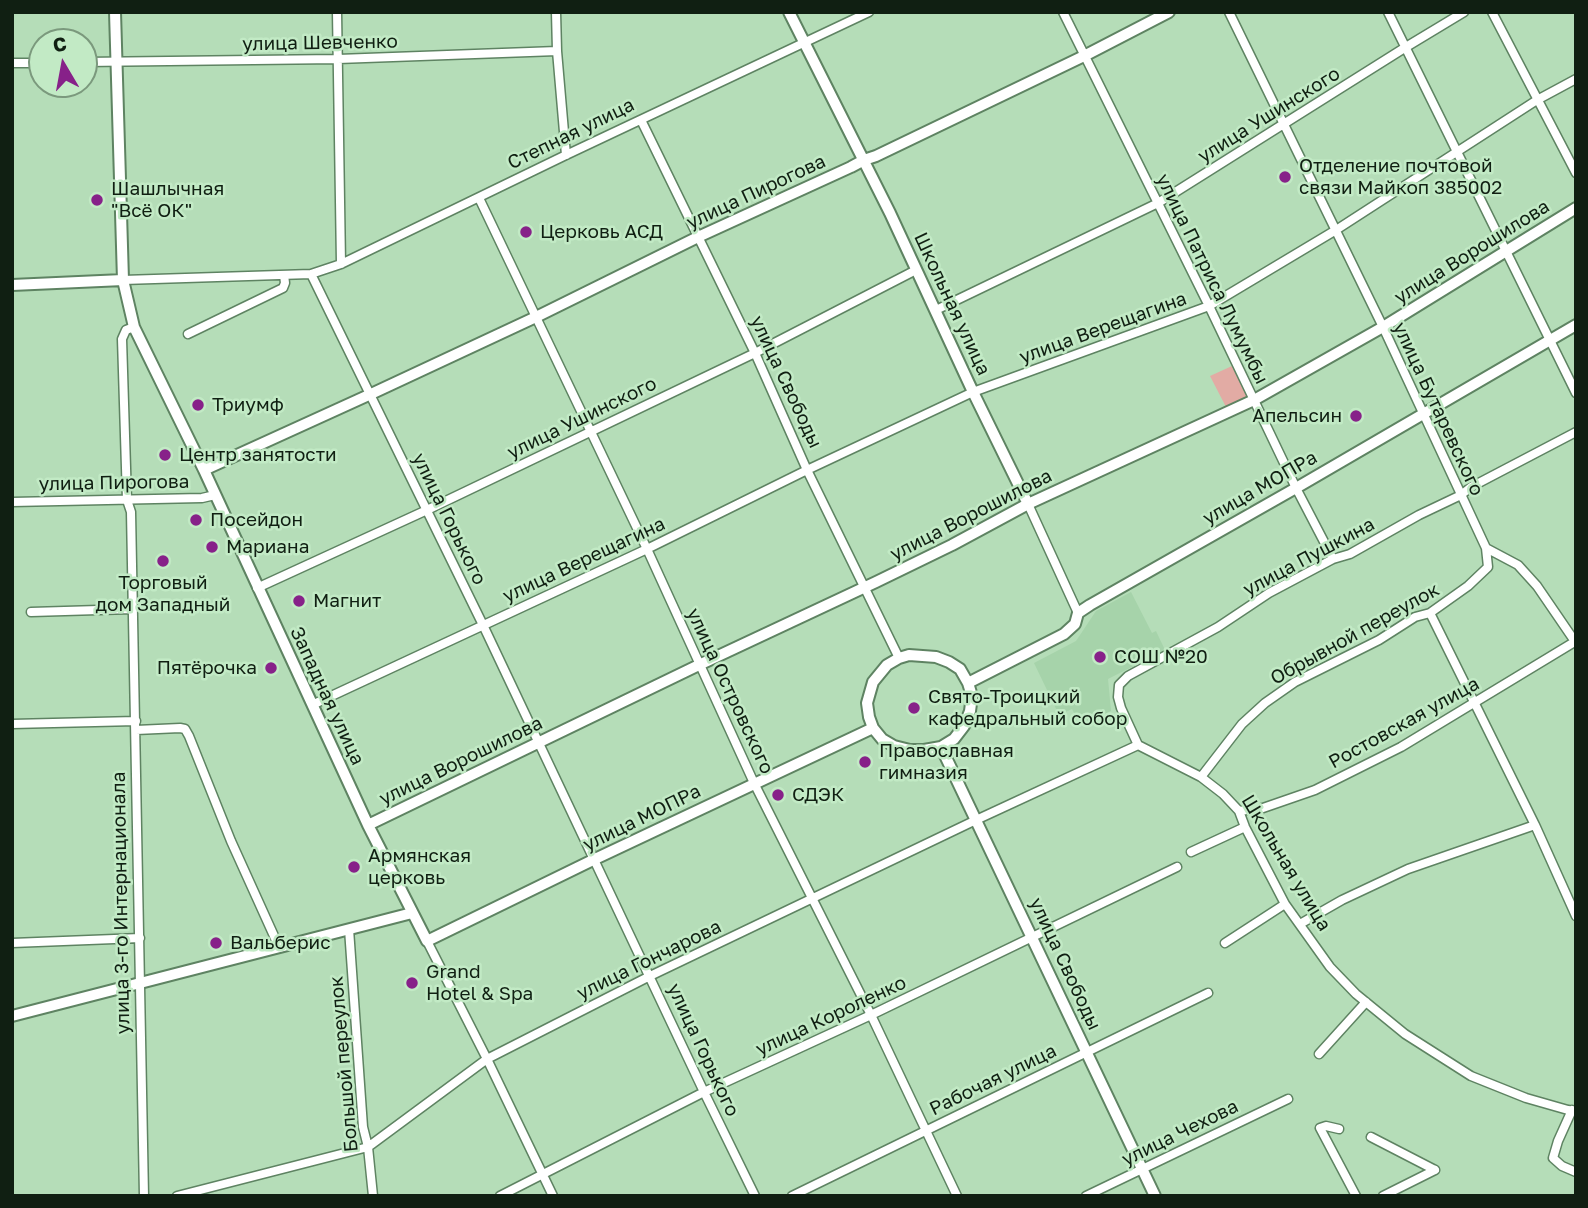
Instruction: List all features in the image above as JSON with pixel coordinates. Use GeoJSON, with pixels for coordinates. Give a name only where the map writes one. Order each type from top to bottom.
{"type":"FeatureCollection","features":[{"type":"Feature","properties":{"kind":"main road"},"geometry":{"type":"LineString","coordinates":[[115,12],[123,280]]}},
{"type":"Feature","properties":{"kind":"main road","name":"Школьная улица"},"geometry":{"type":"LineString","coordinates":[[789,12],[864,160],[1028,504]]}},
{"type":"Feature","properties":{"kind":"main road","name":"улица Пирогова"},"geometry":{"type":"LineString","coordinates":[[204,470],[372,394],[698,237],[876,156],[1169,12]]}},
{"type":"Feature","properties":{"kind":"main road","name":"улица Ворошилова"},"geometry":{"type":"LineString","coordinates":[[368,825],[866,587],[1028,504],[1254,400],[1383,327],[1576,208]]}},
{"type":"Feature","properties":{"kind":"main road","name":"Степная улица"},"geometry":{"type":"LineString","coordinates":[[12,285],[123,280]]}},
{"type":"Feature","properties":{"kind":"main road","name":"Западная улица"},"geometry":{"type":"LineString","coordinates":[[123,280],[134,327],[204,470],[368,825],[427,941]]}},
{"type":"Feature","properties":{"kind":"main road","name":"улица МОПРа"},"geometry":{"type":"LineString","coordinates":[[968,683],[1064,634],[1075,624],[1078,613],[1576,325]]}},
{"type":"Feature","properties":{"kind":"main road"},"geometry":{"type":"LineString","coordinates":[[920,654],[936,657],[960,669],[968,683],[972,696],[964,726],[954,739],[941,747],[910,750],[894,746],[873,728],[867,704],[870,691],[879,674],[899,658],[920,654]]}},
{"type":"Feature","properties":{"kind":"main road","name":"улица МОПРа"},"geometry":{"type":"LineString","coordinates":[[427,941],[873,728]]}},
{"type":"Feature","properties":{"kind":"main road","name":"улица Свободы"},"geometry":{"type":"LineString","coordinates":[[941,747],[1156,1196]]}},
{"type":"Feature","properties":{"kind":"main road"},"geometry":{"type":"LineString","coordinates":[[12,1016],[412,913]]}},
{"type":"Feature","properties":{"kind":"street"},"geometry":{"type":"LineString","coordinates":[[337,12],[341,264]]}},
{"type":"Feature","properties":{"kind":"street"},"geometry":{"type":"LineString","coordinates":[[556,12],[566,155]]}},
{"type":"Feature","properties":{"kind":"street","name":"Степная улица"},"geometry":{"type":"LineString","coordinates":[[123,280],[312,274],[341,264],[869,12]]}},
{"type":"Feature","properties":{"kind":"street","name":"улица Патриса Лумумбы"},"geometry":{"type":"LineString","coordinates":[[1063,12],[1333,559]]}},
{"type":"Feature","properties":{"kind":"street","name":"улица Бутаревского"},"geometry":{"type":"LineString","coordinates":[[1230,12],[1383,327],[1486,548]]}},
{"type":"Feature","properties":{"kind":"street"},"geometry":{"type":"LineString","coordinates":[[1388,12],[1576,393]]}},
{"type":"Feature","properties":{"kind":"street","name":"улица Ушинского"},"geometry":{"type":"LineString","coordinates":[[936,310],[1158,203],[1464,12]]}},
{"type":"Feature","properties":{"kind":"street"},"geometry":{"type":"LineString","coordinates":[[1492,12],[1576,173]]}},
{"type":"Feature","properties":{"kind":"street","name":"улица Шевченко"},"geometry":{"type":"LineString","coordinates":[[98,62],[338,59],[557,51]]}},
{"type":"Feature","properties":{"kind":"street","name":"улица Верещагина"},"geometry":{"type":"LineString","coordinates":[[312,705],[647,549],[973,392],[1209,306],[1336,230],[1537,100],[1576,79]]}},
{"type":"Feature","properties":{"kind":"street","name":"улица Свободы"},"geometry":{"type":"LineString","coordinates":[[641,120],[899,658]]}},
{"type":"Feature","properties":{"kind":"street","name":"улица Островского"},"geometry":{"type":"LineString","coordinates":[[479,198],[647,549],[754,783],[871,1015],[957,1196]]}},
{"type":"Feature","properties":{"kind":"street","name":"улица Ушинского"},"geometry":{"type":"LineString","coordinates":[[257,588],[755,353],[916,270]]}},
{"type":"Feature","properties":{"kind":"street","name":"улица Горького"},"geometry":{"type":"LineString","coordinates":[[312,274],[483,625],[755,1196]]}},
{"type":"Feature","properties":{"kind":"street"},"geometry":{"type":"LineString","coordinates":[[188,334],[283,288],[284,275]]}},
{"type":"Feature","properties":{"kind":"street","name":"улица 3-го Интернационала"},"geometry":{"type":"LineString","coordinates":[[134,327],[126,330],[122,339],[127,500],[131,512],[145,1196]]}},
{"type":"Feature","properties":{"kind":"street","name":"улица Пушкина"},"geometry":{"type":"LineString","coordinates":[[1138,745],[1118,697],[1119,685],[1128,676],[1218,627],[1269,593],[1333,559],[1350,554],[1576,432]]}},
{"type":"Feature","properties":{"kind":"street","name":"улица Пирогова"},"geometry":{"type":"LineString","coordinates":[[12,502],[202,498],[215,495]]}},
{"type":"Feature","properties":{"kind":"street","name":"Школьная улица"},"geometry":{"type":"LineString","coordinates":[[1028,504],[1078,613]]}},
{"type":"Feature","properties":{"kind":"street"},"geometry":{"type":"LineString","coordinates":[[1486,548],[1518,565],[1537,586],[1575,642]]}},
{"type":"Feature","properties":{"kind":"street","name":"Обрывной переулок"},"geometry":{"type":"LineString","coordinates":[[1201,776],[1242,724],[1265,703],[1295,682],[1379,640],[1415,617],[1430,613],[1468,586],[1488,567],[1486,548]]}},
{"type":"Feature","properties":{"kind":"street"},"geometry":{"type":"LineString","coordinates":[[31,612],[132,609]]}},
{"type":"Feature","properties":{"kind":"street"},"geometry":{"type":"LineString","coordinates":[[1430,613],[1535,825],[1576,916]]}},
{"type":"Feature","properties":{"kind":"street","name":"Ростовская улица"},"geometry":{"type":"LineString","coordinates":[[1239,811],[1263,808],[1315,790],[1401,747],[1575,642]]}},
{"type":"Feature","properties":{"kind":"street"},"geometry":{"type":"LineString","coordinates":[[12,724],[136,725],[185,729],[230,841],[279,947]]}},
{"type":"Feature","properties":{"kind":"street","name":"Школьная улица"},"geometry":{"type":"LineString","coordinates":[[1138,745],[1201,776],[1223,793],[1239,811],[1285,904],[1330,967],[1356,994],[1405,1034],[1471,1076],[1526,1098],[1574,1110]]}},
{"type":"Feature","properties":{"kind":"street","name":"улица Гончарова"},"geometry":{"type":"LineString","coordinates":[[177,1196],[368,1147],[487,1059],[650,976],[1138,745]]}},
{"type":"Feature","properties":{"kind":"street"},"geometry":{"type":"LineString","coordinates":[[1300,923],[1399,873],[1535,825]]}},
{"type":"Feature","properties":{"kind":"street"},"geometry":{"type":"LineString","coordinates":[[1191,852],[1245,827]]}},
{"type":"Feature","properties":{"kind":"street","name":"улица Короленко"},"geometry":{"type":"LineString","coordinates":[[500,1196],[704,1092],[871,1015],[1177,867]]}},
{"type":"Feature","properties":{"kind":"street"},"geometry":{"type":"LineString","coordinates":[[1225,943],[1285,904]]}},
{"type":"Feature","properties":{"kind":"street","name":"Большой переулок"},"geometry":{"type":"LineString","coordinates":[[349,929],[363,1127],[373,1196]]}},
{"type":"Feature","properties":{"kind":"street"},"geometry":{"type":"LineString","coordinates":[[12,943],[140,938]]}},
{"type":"Feature","properties":{"kind":"street","name":"Западная улица"},"geometry":{"type":"LineString","coordinates":[[427,941],[553,1196]]}},
{"type":"Feature","properties":{"kind":"street","name":"Рабочая улица"},"geometry":{"type":"LineString","coordinates":[[792,1196],[1208,993]]}},
{"type":"Feature","properties":{"kind":"street"},"geometry":{"type":"LineString","coordinates":[[1319,1054],[1366,1002]]}},
{"type":"Feature","properties":{"kind":"street","name":"улица Чехова"},"geometry":{"type":"LineString","coordinates":[[1086,1196],[1288,1099]]}},
{"type":"Feature","properties":{"kind":"street"},"geometry":{"type":"LineString","coordinates":[[1574,1110],[1553,1158],[1562,1166],[1576,1172]]}},
{"type":"Feature","properties":{"kind":"street"},"geometry":{"type":"LineString","coordinates":[[1339,1129],[1326,1126],[1320,1128],[1356,1196]]}},
{"type":"Feature","properties":{"kind":"street"},"geometry":{"type":"LineString","coordinates":[[1371,1137],[1435,1170],[1383,1196]]}},
{"type":"Feature","properties":{"kind":"shaded area"},"geometry":{"type":"Polygon","coordinates":[[[1232,366],[1247,397],[1226,407],[1210,376],[1232,366]]]}},
{"type":"Feature","properties":{"kind":"shaded area","name":"СОШ №20"},"geometry":{"type":"Polygon","coordinates":[[[1131,592],[1152,633],[1156,631],[1165,650],[1108,679],[1111,711],[1080,725],[1072,709],[1059,715],[1034,663],[1076,641],[1096,611],[1131,592]]]}},
{"type":"Feature","properties":{"kind":"place","name":"Отделение почтовой связи Майкоп 385002"},"geometry":{"type":"Point","coordinates":[1285,177]}},
{"type":"Feature","properties":{"kind":"place","name":"Шашлычная \"Всё ОК\""},"geometry":{"type":"Point","coordinates":[97,200]}},
{"type":"Feature","properties":{"kind":"place","name":"Церковь АСД"},"geometry":{"type":"Point","coordinates":[526,232]}},
{"type":"Feature","properties":{"kind":"place","name":"Триумф"},"geometry":{"type":"Point","coordinates":[198,405]}},
{"type":"Feature","properties":{"kind":"place","name":"Апельсин"},"geometry":{"type":"Point","coordinates":[1356,416]}},
{"type":"Feature","properties":{"kind":"place","name":"Центр занятости"},"geometry":{"type":"Point","coordinates":[165,455]}},
{"type":"Feature","properties":{"kind":"place","name":"Посейдон"},"geometry":{"type":"Point","coordinates":[196,520]}},
{"type":"Feature","properties":{"kind":"place","name":"Мариана"},"geometry":{"type":"Point","coordinates":[212,547]}},
{"type":"Feature","properties":{"kind":"place","name":"Торговый дом Западный"},"geometry":{"type":"Point","coordinates":[163,561]}},
{"type":"Feature","properties":{"kind":"place","name":"Магнит"},"geometry":{"type":"Point","coordinates":[299,601]}},
{"type":"Feature","properties":{"kind":"place","name":"СОШ №20"},"geometry":{"type":"Point","coordinates":[1100,657]}},
{"type":"Feature","properties":{"kind":"place","name":"Пятёрочка"},"geometry":{"type":"Point","coordinates":[271,668]}},
{"type":"Feature","properties":{"kind":"place","name":"Свято-Троицкий кафедральный собор"},"geometry":{"type":"Point","coordinates":[914,708]}},
{"type":"Feature","properties":{"kind":"place","name":"Православная гимназия"},"geometry":{"type":"Point","coordinates":[865,762]}},
{"type":"Feature","properties":{"kind":"place","name":"СДЭК"},"geometry":{"type":"Point","coordinates":[778,795]}},
{"type":"Feature","properties":{"kind":"place","name":"Армянская церковь"},"geometry":{"type":"Point","coordinates":[354,867]}},
{"type":"Feature","properties":{"kind":"place","name":"Вальберис"},"geometry":{"type":"Point","coordinates":[216,943]}},
{"type":"Feature","properties":{"kind":"place","name":"Grand Hotel & Spa"},"geometry":{"type":"Point","coordinates":[412,983]}}]}
